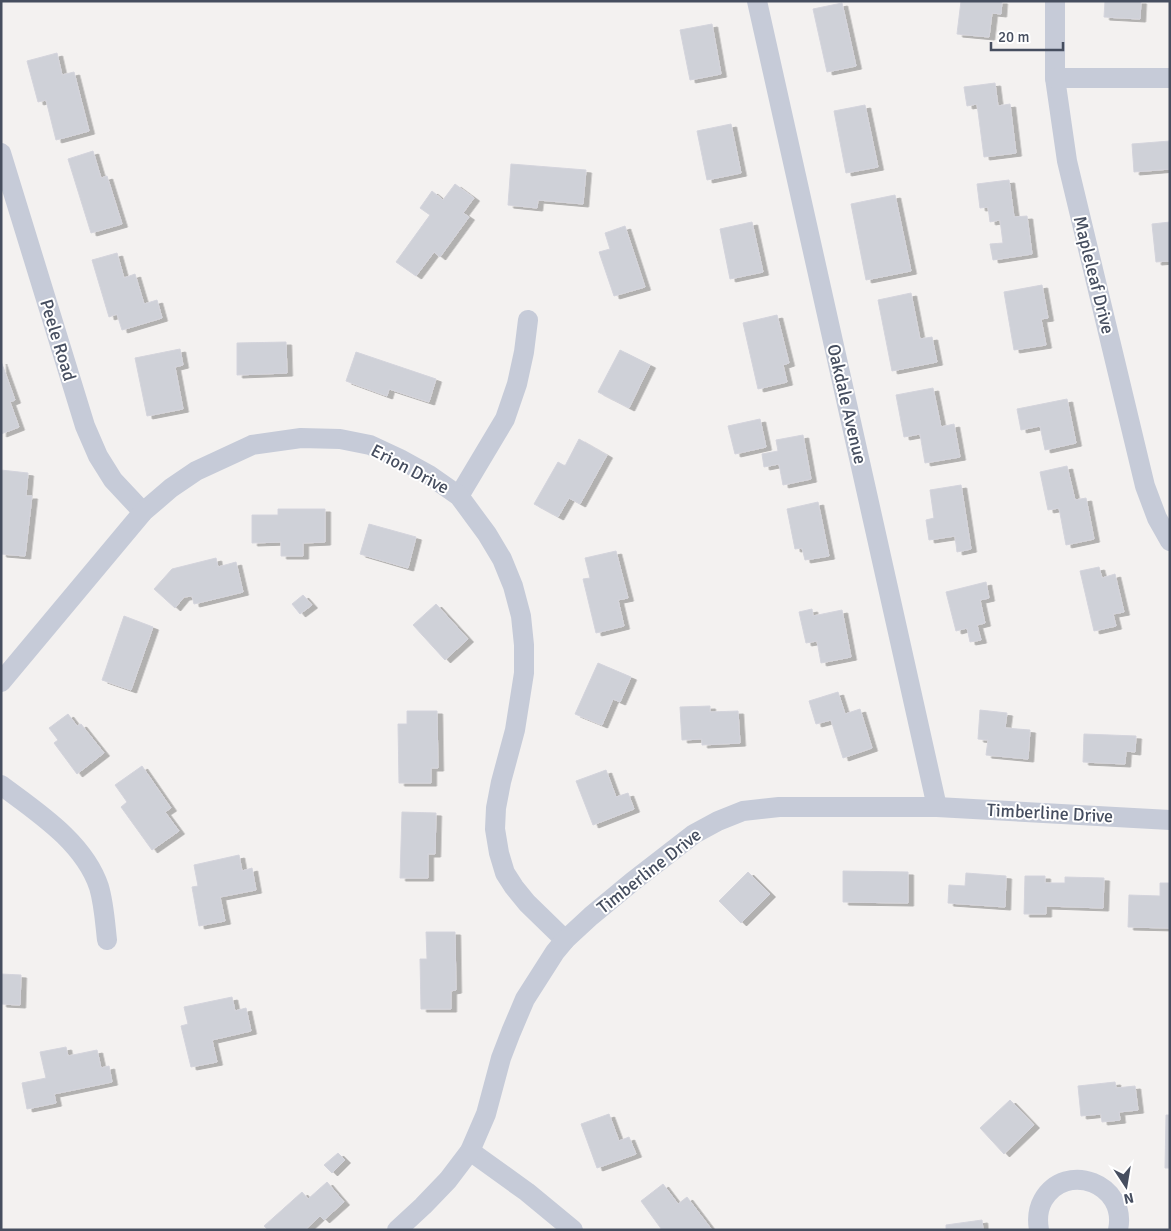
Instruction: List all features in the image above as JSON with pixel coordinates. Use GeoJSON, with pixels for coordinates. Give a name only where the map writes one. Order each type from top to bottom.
{"type":"FeatureCollection","features":[{"type":"Feature","properties":{"kind":"street","name":"Oakdale Avenue"},"geometry":{"type":"LineString","coordinates":[[757,1],[937,807]]}},
{"type":"Feature","properties":{"kind":"street","name":"Mapleleaf Drive"},"geometry":{"type":"LineString","coordinates":[[1054,1],[1055,78],[1066,160],[1145,486],[1157,518],[1170,541]]}},
{"type":"Feature","properties":{"kind":"street"},"geometry":{"type":"LineString","coordinates":[[1055,78],[1170,78]]}},
{"type":"Feature","properties":{"kind":"street","name":"Peele Road"},"geometry":{"type":"LineString","coordinates":[[1,153],[85,426],[98,456],[113,480],[143,512]]}},
{"type":"Feature","properties":{"kind":"street"},"geometry":{"type":"LineString","coordinates":[[459,496],[504,419],[517,384],[528,320]]}},
{"type":"Feature","properties":{"kind":"street","name":"Erion Drive"},"geometry":{"type":"LineString","coordinates":[[1,682],[143,512],[171,488],[196,471],[252,446],[301,438],[340,439],[370,445],[428,475],[459,496],[487,534],[502,559],[513,586],[521,616],[524,673],[515,730],[496,808],[495,829],[499,854],[505,873],[527,903],[565,940]]}},
{"type":"Feature","properties":{"kind":"street"},"geometry":{"type":"LineString","coordinates":[[1,785],[52,824],[85,859],[98,886],[107,940]]}},
{"type":"Feature","properties":{"kind":"street","name":"Timberline Drive"},"geometry":{"type":"LineString","coordinates":[[397,1230],[424,1206],[448,1180],[470,1151],[486,1114],[501,1058],[525,999],[540,974],[565,940],[591,916],[694,834],[718,821],[743,811],[779,807],[937,807],[1170,820]]}},
{"type":"Feature","properties":{"kind":"street"},"geometry":{"type":"LineString","coordinates":[[470,1151],[527,1192],[573,1230]]}},
{"type":"Feature","properties":{"kind":"street"},"geometry":{"type":"LineString","coordinates":[[1039,1230],[1039,1209],[1046,1195],[1064,1182],[1080,1180],[1101,1186],[1112,1197],[1118,1211],[1118,1230]]}},
{"type":"Feature","properties":{"kind":"building"},"geometry":{"type":"Polygon","coordinates":[[[961,1],[1002,1],[1001,14],[992,13],[989,37],[957,34],[961,1]]]}},
{"type":"Feature","properties":{"kind":"building"},"geometry":{"type":"Polygon","coordinates":[[[1105,1],[1141,1],[1140,19],[1104,17],[1105,1]]]}},
{"type":"Feature","properties":{"kind":"building"},"geometry":{"type":"Polygon","coordinates":[[[842,3],[856,66],[827,72],[813,9],[842,3]]]}},
{"type":"Feature","properties":{"kind":"building"},"geometry":{"type":"Polygon","coordinates":[[[712,24],[721,74],[690,80],[680,30],[712,24]]]}},
{"type":"Feature","properties":{"kind":"building"},"geometry":{"type":"Polygon","coordinates":[[[57,53],[62,75],[74,72],[89,131],[56,140],[46,100],[38,102],[27,61],[57,53]]]}},
{"type":"Feature","properties":{"kind":"building"},"geometry":{"type":"Polygon","coordinates":[[[995,83],[998,106],[1010,104],[1016,153],[984,157],[977,104],[967,106],[964,87],[995,83]]]}},
{"type":"Feature","properties":{"kind":"building"},"geometry":{"type":"Polygon","coordinates":[[[865,105],[878,167],[846,173],[834,111],[865,105]]]}},
{"type":"Feature","properties":{"kind":"building"},"geometry":{"type":"Polygon","coordinates":[[[731,124],[741,173],[707,180],[697,131],[731,124]]]}},
{"type":"Feature","properties":{"kind":"building"},"geometry":{"type":"Polygon","coordinates":[[[1170,141],[1170,169],[1134,172],[1132,144],[1170,141]]]}},
{"type":"Feature","properties":{"kind":"building"},"geometry":{"type":"Polygon","coordinates":[[[93,151],[101,178],[107,176],[122,224],[91,233],[68,159],[93,151]]]}},
{"type":"Feature","properties":{"kind":"building"},"geometry":{"type":"Polygon","coordinates":[[[511,164],[586,170],[583,204],[538,200],[537,208],[508,205],[511,164]]]}},
{"type":"Feature","properties":{"kind":"building"},"geometry":{"type":"Polygon","coordinates":[[[1009,180],[1014,217],[1027,216],[1032,254],[993,260],[990,244],[1003,243],[1000,220],[990,222],[988,207],[980,208],[977,184],[1009,180]]]}},
{"type":"Feature","properties":{"kind":"building"},"geometry":{"type":"Polygon","coordinates":[[[455,184],[474,198],[463,213],[469,217],[440,257],[434,252],[416,276],[396,262],[430,215],[420,208],[432,191],[443,200],[455,184]]]}},
{"type":"Feature","properties":{"kind":"building"},"geometry":{"type":"Polygon","coordinates":[[[895,195],[911,271],[866,280],[851,204],[895,195]]]}},
{"type":"Feature","properties":{"kind":"building"},"geometry":{"type":"Polygon","coordinates":[[[752,222],[763,272],[730,279],[720,229],[752,222]]]}},
{"type":"Feature","properties":{"kind":"building"},"geometry":{"type":"Polygon","coordinates":[[[1170,222],[1170,264],[1169,261],[1156,262],[1152,224],[1170,222]]]}},
{"type":"Feature","properties":{"kind":"building"},"geometry":{"type":"Polygon","coordinates":[[[625,226],[645,287],[614,296],[599,252],[610,249],[605,233],[625,226]]]}},
{"type":"Feature","properties":{"kind":"building"},"geometry":{"type":"Polygon","coordinates":[[[117,253],[124,278],[135,274],[144,304],[157,300],[162,318],[122,330],[117,314],[109,317],[92,260],[117,253]]]}},
{"type":"Feature","properties":{"kind":"building"},"geometry":{"type":"Polygon","coordinates":[[[1042,285],[1048,318],[1041,319],[1046,345],[1014,350],[1004,292],[1042,285]]]}},
{"type":"Feature","properties":{"kind":"building"},"geometry":{"type":"Polygon","coordinates":[[[911,293],[920,339],[932,337],[937,362],[892,371],[878,300],[911,293]]]}},
{"type":"Feature","properties":{"kind":"building"},"geometry":{"type":"Polygon","coordinates":[[[777,315],[789,363],[783,365],[787,382],[758,389],[743,323],[777,315]]]}},
{"type":"Feature","properties":{"kind":"building"},"geometry":{"type":"Polygon","coordinates":[[[286,342],[287,373],[237,375],[237,343],[286,342]]]}},
{"type":"Feature","properties":{"kind":"building"},"geometry":{"type":"Polygon","coordinates":[[[180,349],[183,365],[175,367],[183,409],[147,416],[135,358],[180,349]]]}},
{"type":"Feature","properties":{"kind":"building"},"geometry":{"type":"Polygon","coordinates":[[[620,350],[650,365],[629,408],[598,392],[620,350]]]}},
{"type":"Feature","properties":{"kind":"building"},"geometry":{"type":"Polygon","coordinates":[[[356,352],[436,379],[429,402],[389,389],[387,396],[346,381],[356,352]]]}},
{"type":"Feature","properties":{"kind":"building"},"geometry":{"type":"Polygon","coordinates":[[[1,361],[15,400],[10,402],[19,427],[1,434],[1,361]]]}},
{"type":"Feature","properties":{"kind":"building"},"geometry":{"type":"Polygon","coordinates":[[[933,388],[941,427],[954,424],[960,457],[925,463],[920,434],[904,437],[896,395],[933,388]]]}},
{"type":"Feature","properties":{"kind":"building"},"geometry":{"type":"Polygon","coordinates":[[[1067,399],[1076,443],[1045,450],[1040,426],[1021,430],[1017,409],[1067,399]]]}},
{"type":"Feature","properties":{"kind":"building"},"geometry":{"type":"Polygon","coordinates":[[[760,419],[766,447],[735,454],[728,426],[760,419]]]}},
{"type":"Feature","properties":{"kind":"building"},"geometry":{"type":"Polygon","coordinates":[[[803,435],[811,479],[783,485],[779,464],[764,467],[762,454],[778,451],[776,440],[803,435]]]}},
{"type":"Feature","properties":{"kind":"building"},"geometry":{"type":"Polygon","coordinates":[[[579,439],[607,455],[580,504],[569,498],[558,517],[534,504],[558,462],[565,466],[579,439]]]}},
{"type":"Feature","properties":{"kind":"building"},"geometry":{"type":"Polygon","coordinates":[[[1067,466],[1075,500],[1086,498],[1094,539],[1066,545],[1059,508],[1048,510],[1040,472],[1067,466]]]}},
{"type":"Feature","properties":{"kind":"building"},"geometry":{"type":"Polygon","coordinates":[[[1,470],[28,473],[26,496],[32,496],[25,556],[1,554],[1,470]]]}},
{"type":"Feature","properties":{"kind":"building"},"geometry":{"type":"Polygon","coordinates":[[[961,485],[971,549],[957,552],[955,536],[929,540],[926,520],[934,518],[930,490],[961,485]]]}},
{"type":"Feature","properties":{"kind":"building"},"geometry":{"type":"Polygon","coordinates":[[[818,502],[829,556],[805,560],[802,548],[795,549],[787,509],[818,502]]]}},
{"type":"Feature","properties":{"kind":"building"},"geometry":{"type":"Polygon","coordinates":[[[278,509],[325,509],[325,542],[303,543],[303,556],[281,556],[281,542],[252,543],[252,515],[278,515],[278,509]]]}},
{"type":"Feature","properties":{"kind":"building"},"geometry":{"type":"Polygon","coordinates":[[[369,524],[416,537],[408,568],[360,554],[369,524]]]}},
{"type":"Feature","properties":{"kind":"building"},"geometry":{"type":"Polygon","coordinates":[[[616,551],[628,598],[618,600],[624,626],[596,633],[583,579],[590,578],[585,558],[616,551]]]}},
{"type":"Feature","properties":{"kind":"building"},"geometry":{"type":"Polygon","coordinates":[[[216,558],[218,567],[236,562],[243,592],[194,604],[192,596],[184,597],[175,608],[154,589],[172,569],[216,558]]]}},
{"type":"Feature","properties":{"kind":"building"},"geometry":{"type":"Polygon","coordinates":[[[1099,567],[1102,578],[1115,574],[1124,612],[1113,614],[1116,626],[1094,631],[1080,571],[1099,567]]]}},
{"type":"Feature","properties":{"kind":"building"},"geometry":{"type":"Polygon","coordinates":[[[986,582],[989,598],[980,600],[985,623],[977,625],[981,640],[970,642],[967,628],[956,631],[946,592],[986,582]]]}},
{"type":"Feature","properties":{"kind":"building"},"geometry":{"type":"Polygon","coordinates":[[[303,595],[312,605],[300,614],[292,604],[303,595]]]}},
{"type":"Feature","properties":{"kind":"building"},"geometry":{"type":"Polygon","coordinates":[[[436,604],[468,639],[445,660],[413,625],[436,604]]]}},
{"type":"Feature","properties":{"kind":"building"},"geometry":{"type":"Polygon","coordinates":[[[812,609],[813,616],[842,610],[851,657],[821,663],[817,641],[806,643],[799,612],[812,609]]]}},
{"type":"Feature","properties":{"kind":"building"},"geometry":{"type":"Polygon","coordinates":[[[124,616],[153,627],[131,690],[102,680],[124,616]]]}},
{"type":"Feature","properties":{"kind":"building"},"geometry":{"type":"Polygon","coordinates":[[[598,663],[631,677],[620,702],[613,699],[602,725],[575,714],[598,663]]]}},
{"type":"Feature","properties":{"kind":"building"},"geometry":{"type":"Polygon","coordinates":[[[838,692],[845,714],[860,709],[872,748],[843,758],[831,720],[816,724],[809,701],[838,692]]]}},
{"type":"Feature","properties":{"kind":"building"},"geometry":{"type":"Polygon","coordinates":[[[710,706],[710,712],[738,711],[740,743],[702,745],[702,739],[682,740],[680,707],[710,706]]]}},
{"type":"Feature","properties":{"kind":"building"},"geometry":{"type":"Polygon","coordinates":[[[980,710],[1007,713],[1005,728],[1030,730],[1028,759],[986,755],[988,740],[978,739],[980,710]]]}},
{"type":"Feature","properties":{"kind":"building"},"geometry":{"type":"Polygon","coordinates":[[[407,711],[437,711],[438,768],[431,768],[431,783],[399,783],[398,724],[407,724],[407,711]]]}},
{"type":"Feature","properties":{"kind":"building"},"geometry":{"type":"Polygon","coordinates":[[[68,714],[77,726],[81,724],[104,753],[77,774],[54,743],[58,740],[49,728],[68,714]]]}},
{"type":"Feature","properties":{"kind":"building"},"geometry":{"type":"Polygon","coordinates":[[[1084,734],[1136,736],[1135,752],[1126,751],[1125,764],[1083,762],[1084,734]]]}},
{"type":"Feature","properties":{"kind":"building"},"geometry":{"type":"Polygon","coordinates":[[[142,766],[171,808],[165,812],[179,831],[152,850],[121,807],[127,802],[115,785],[142,766]]]}},
{"type":"Feature","properties":{"kind":"building"},"geometry":{"type":"Polygon","coordinates":[[[606,770],[616,797],[628,793],[634,809],[593,825],[576,781],[606,770]]]}},
{"type":"Feature","properties":{"kind":"building"},"geometry":{"type":"Polygon","coordinates":[[[402,812],[436,813],[435,854],[428,854],[428,878],[400,878],[402,812]]]}},
{"type":"Feature","properties":{"kind":"building"},"geometry":{"type":"Polygon","coordinates":[[[239,855],[242,871],[252,868],[256,890],[220,897],[225,921],[199,926],[192,887],[198,886],[194,865],[239,855]]]}},
{"type":"Feature","properties":{"kind":"building"},"geometry":{"type":"Polygon","coordinates":[[[843,871],[908,872],[908,903],[843,902],[843,871]]]}},
{"type":"Feature","properties":{"kind":"building"},"geometry":{"type":"Polygon","coordinates":[[[748,872],[770,894],[741,923],[719,901],[748,872]]]}},
{"type":"Feature","properties":{"kind":"building"},"geometry":{"type":"Polygon","coordinates":[[[966,873],[1006,876],[1005,907],[948,903],[949,885],[965,886],[966,873]]]}},
{"type":"Feature","properties":{"kind":"building"},"geometry":{"type":"Polygon","coordinates":[[[1025,876],[1045,876],[1045,883],[1065,883],[1065,877],[1104,878],[1103,908],[1046,906],[1046,914],[1024,914],[1025,876]]]}},
{"type":"Feature","properties":{"kind":"building"},"geometry":{"type":"Polygon","coordinates":[[[1160,883],[1170,883],[1170,928],[1128,927],[1129,895],[1160,896],[1160,883]]]}},
{"type":"Feature","properties":{"kind":"building"},"geometry":{"type":"Polygon","coordinates":[[[426,932],[455,932],[456,990],[451,991],[451,1009],[421,1009],[420,959],[427,959],[426,932]]]}},
{"type":"Feature","properties":{"kind":"building"},"geometry":{"type":"Polygon","coordinates":[[[1,974],[21,975],[20,1005],[1,1004],[1,974]]]}},
{"type":"Feature","properties":{"kind":"building"},"geometry":{"type":"Polygon","coordinates":[[[232,997],[235,1011],[246,1008],[251,1031],[212,1040],[217,1062],[191,1067],[181,1026],[188,1024],[184,1007],[232,997]]]}},
{"type":"Feature","properties":{"kind":"building"},"geometry":{"type":"Polygon","coordinates":[[[66,1047],[68,1056],[97,1050],[101,1068],[109,1066],[112,1082],[54,1094],[56,1103],[27,1109],[22,1083],[46,1078],[40,1052],[66,1047]]]}},
{"type":"Feature","properties":{"kind":"building"},"geometry":{"type":"Polygon","coordinates":[[[1115,1082],[1116,1088],[1135,1086],[1138,1110],[1119,1112],[1120,1120],[1102,1122],[1101,1114],[1081,1116],[1078,1086],[1115,1082]]]}},
{"type":"Feature","properties":{"kind":"building"},"geometry":{"type":"Polygon","coordinates":[[[1010,1100],[1034,1125],[1004,1154],[980,1128],[1010,1100]]]}},
{"type":"Feature","properties":{"kind":"building"},"geometry":{"type":"Polygon","coordinates":[[[609,1114],[619,1141],[629,1137],[636,1154],[597,1168],[581,1124],[609,1114]]]}},
{"type":"Feature","properties":{"kind":"building"},"geometry":{"type":"Polygon","coordinates":[[[1166,1115],[1170,1115],[1170,1168],[1165,1168],[1166,1115]]]}},
{"type":"Feature","properties":{"kind":"building"},"geometry":{"type":"Polygon","coordinates":[[[338,1153],[345,1160],[332,1173],[324,1165],[338,1153]]]}},
{"type":"Feature","properties":{"kind":"building"},"geometry":{"type":"Polygon","coordinates":[[[327,1182],[344,1202],[324,1220],[320,1216],[305,1230],[268,1230],[264,1226],[302,1192],[308,1199],[327,1182]]]}},
{"type":"Feature","properties":{"kind":"building"},"geometry":{"type":"Polygon","coordinates":[[[663,1184],[678,1204],[687,1197],[712,1230],[662,1230],[641,1201],[663,1184]]]}},
{"type":"Feature","properties":{"kind":"building"},"geometry":{"type":"Polygon","coordinates":[[[982,1220],[983,1230],[946,1230],[946,1225],[982,1220]]]}}]}
